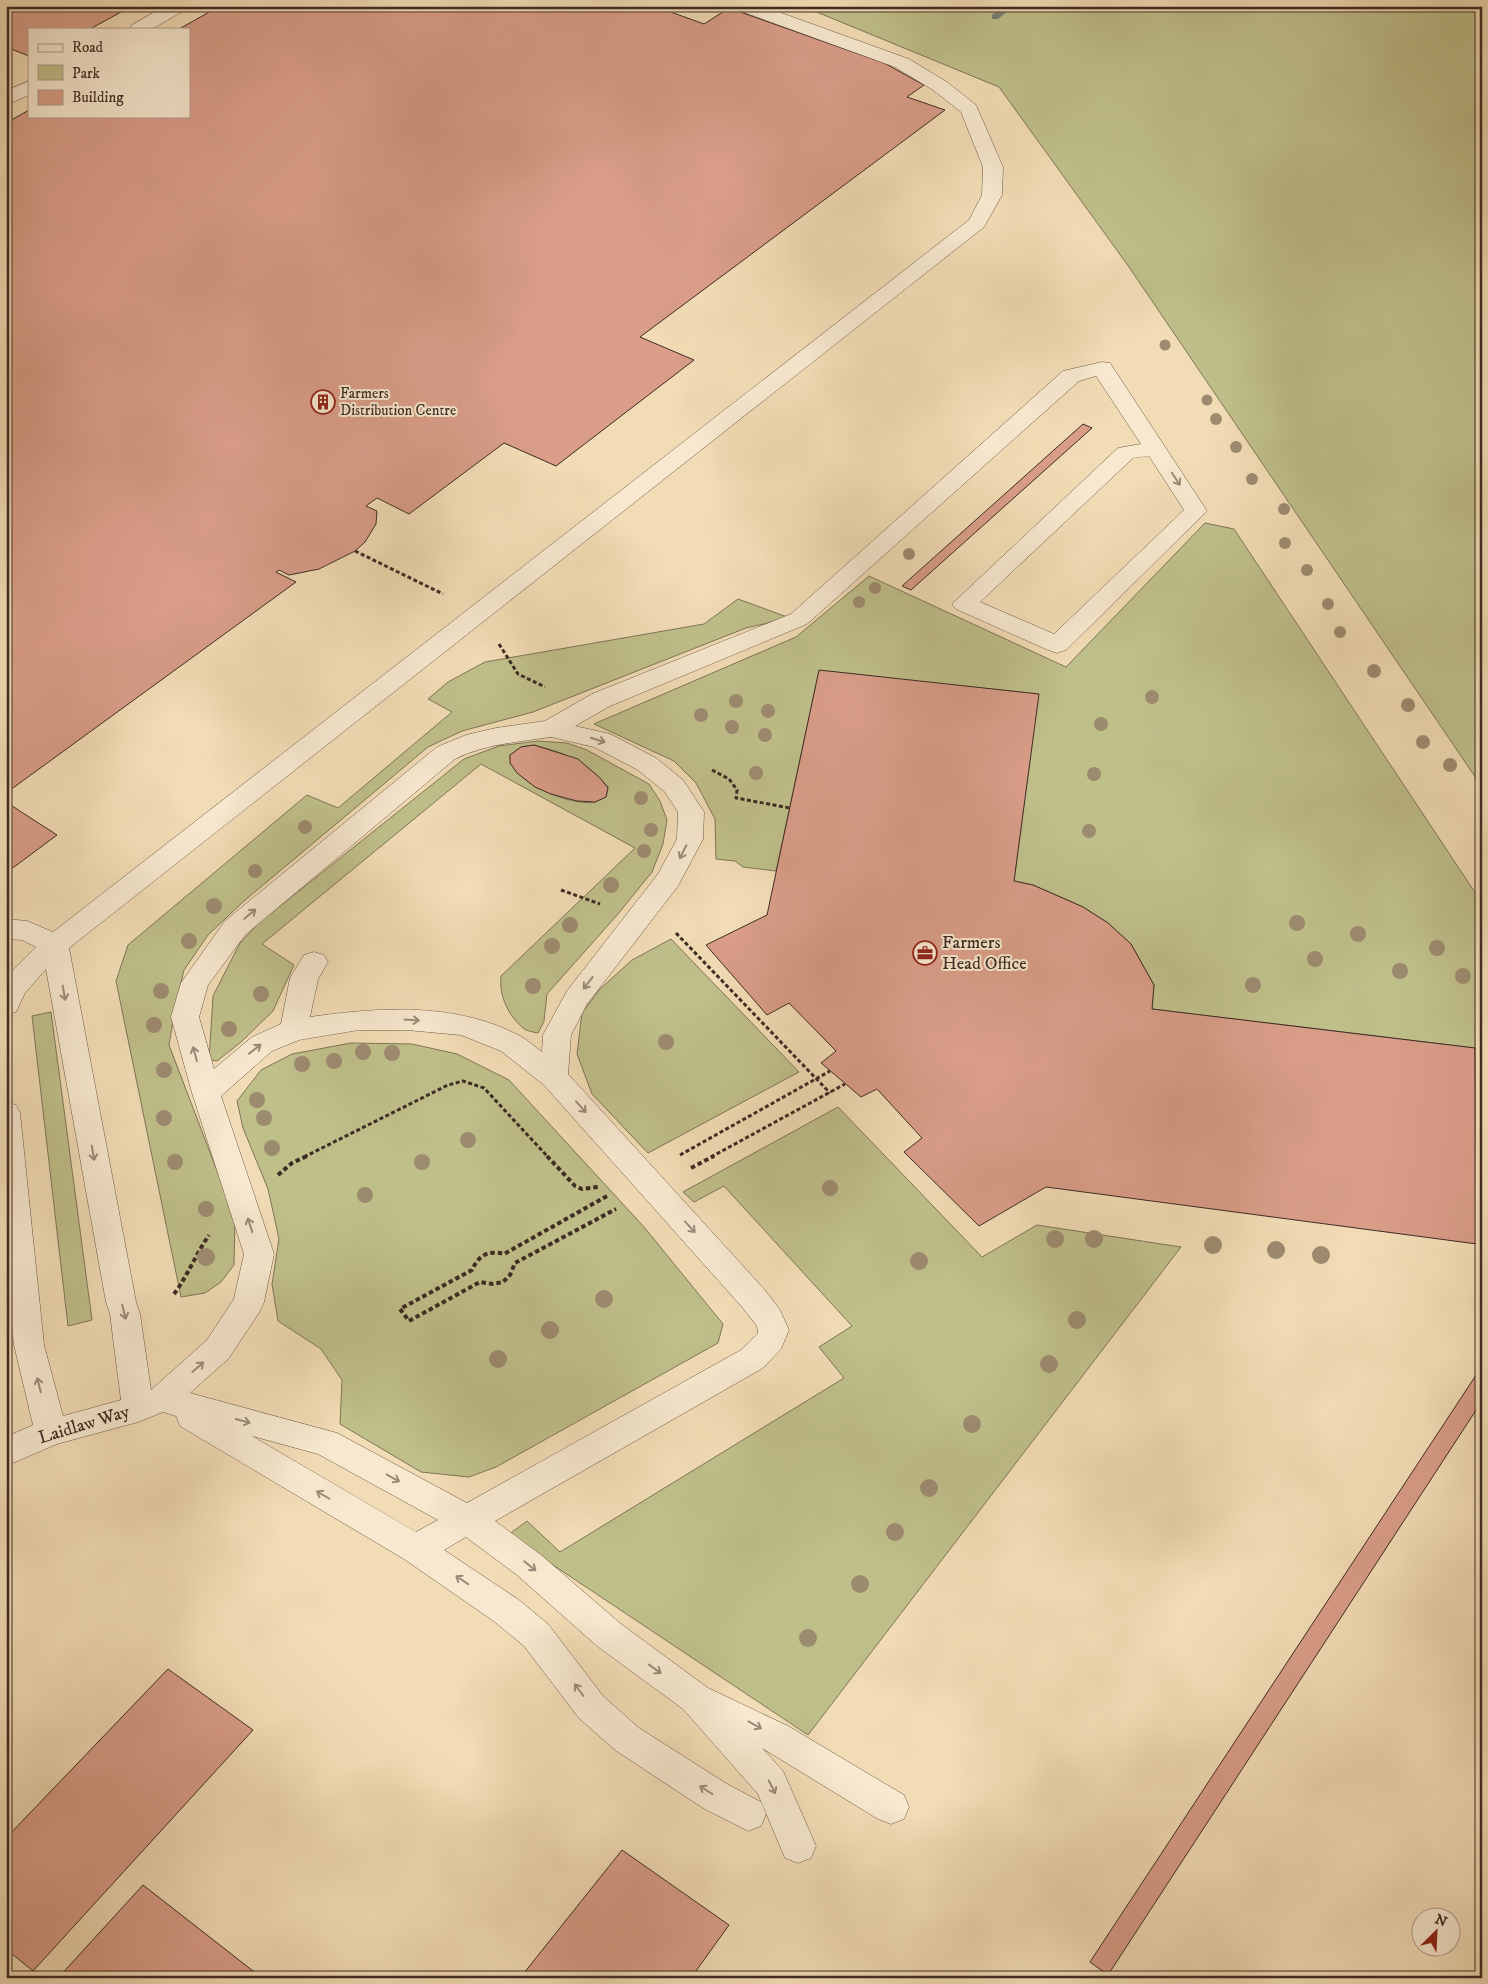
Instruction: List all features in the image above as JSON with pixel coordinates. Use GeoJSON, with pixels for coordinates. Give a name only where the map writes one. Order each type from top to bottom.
{"type":"FeatureCollection","features":[{"type":"Feature","properties":{"kind":"street"},"geometry":{"type":"LineString","coordinates":[[140,28],[179,6]]}},
{"type":"Feature","properties":{"kind":"street"},"geometry":{"type":"LineString","coordinates":[[6,1005],[9,995],[22,976],[55,945],[976,223],[992,195],[993,167],[969,109],[940,86],[902,63],[744,6]]}},
{"type":"Feature","properties":{"kind":"street"},"geometry":{"type":"LineString","coordinates":[[6,99],[28,88]]}},
{"type":"Feature","properties":{"kind":"street"},"geometry":{"type":"LineString","coordinates":[[150,1404],[218,1349],[249,1302],[259,1254],[206,1093],[185,1017],[195,983],[234,928],[446,753],[466,743],[496,736],[551,728],[601,700],[799,619],[1071,376],[1102,368],[1155,448],[1196,511],[1057,645],[964,604],[1126,453],[1155,448]]}},
{"type":"Feature","properties":{"kind":"street"},"geometry":{"type":"LineString","coordinates":[[551,728],[601,740],[647,764],[674,786],[691,812],[690,840],[669,879],[576,998],[557,1035],[554,1076]]}},
{"type":"Feature","properties":{"kind":"street"},"geometry":{"type":"LineString","coordinates":[[6,929],[27,931],[55,945]]}},
{"type":"Feature","properties":{"kind":"street"},"geometry":{"type":"LineString","coordinates":[[55,945],[121,1302],[150,1404],[416,1549],[507,1610],[536,1635],[591,1707],[627,1740],[715,1796],[748,1814]]}},
{"type":"Feature","properties":{"kind":"street"},"geometry":{"type":"LineString","coordinates":[[294,1030],[304,978],[314,962]]}},
{"type":"Feature","properties":{"kind":"street"},"geometry":{"type":"LineString","coordinates":[[206,1093],[262,1044],[294,1030],[359,1020],[407,1020],[464,1024],[511,1044],[554,1076],[753,1298],[769,1319],[774,1330],[770,1340],[752,1359],[416,1549]]}},
{"type":"Feature","properties":{"kind":"street"},"geometry":{"type":"LineString","coordinates":[[6,1113],[29,1345],[50,1432]]}},
{"type":"Feature","properties":{"kind":"street"},"geometry":{"type":"LineString","coordinates":[[150,1404],[326,1443],[468,1520],[529,1565],[609,1635],[695,1698],[771,1783],[798,1846]]}},
{"type":"Feature","properties":{"kind":"street","name":"Laidlaw Way"},"geometry":{"type":"LineString","coordinates":[[6,1452],[50,1432],[150,1404]]}},
{"type":"Feature","properties":{"kind":"street"},"geometry":{"type":"LineString","coordinates":[[695,1698],[743,1719],[816,1760],[891,1807]]}},
{"type":"Feature","properties":{"kind":"path"},"geometry":{"type":"LineString","coordinates":[[560,890],[677,933],[830,1093]]}},
{"type":"Feature","properties":{"kind":"path"},"geometry":{"type":"LineString","coordinates":[[174,1294],[185,1279],[205,1239],[242,1203],[292,1163],[448,1085],[462,1081],[484,1088],[574,1186],[595,1189],[636,1168]]}},
{"type":"Feature","properties":{"kind":"green space"},"geometry":{"type":"Polygon","coordinates":[[[802,6],[1482,6],[1482,787],[1129,267],[999,87],[802,6]]]}},
{"type":"Feature","properties":{"kind":"green space"},"geometry":{"type":"Polygon","coordinates":[[[1205,523],[1234,529],[1482,903],[1482,1272],[1477,1244],[1475,1048],[1152,1009],[1154,985],[1131,944],[1108,923],[1083,907],[1033,885],[1014,881],[1038,694],[819,671],[776,871],[743,867],[735,861],[716,859],[715,819],[696,783],[674,761],[594,724],[796,637],[869,576],[1066,667],[1205,523]]]}},
{"type":"Feature","properties":{"kind":"green space"},"geometry":{"type":"Polygon","coordinates":[[[738,599],[790,618],[746,628],[533,712],[462,731],[428,747],[244,901],[208,935],[184,970],[169,1045],[235,1218],[234,1265],[221,1282],[205,1293],[181,1297],[116,981],[128,945],[307,795],[338,808],[452,712],[428,699],[448,682],[485,662],[704,624],[738,599]]]}},
{"type":"Feature","properties":{"kind":"green space"},"geometry":{"type":"Polygon","coordinates":[[[538,741],[567,743],[587,750],[649,784],[660,801],[667,820],[663,844],[652,872],[618,914],[547,994],[544,1021],[538,1033],[524,1029],[509,1011],[501,991],[501,976],[635,848],[481,764],[262,944],[294,965],[273,1011],[241,1042],[217,1061],[209,1060],[213,996],[240,943],[259,923],[464,759],[499,746],[538,741]],[[534,745],[521,747],[510,755],[512,765],[530,783],[544,791],[572,801],[595,802],[606,797],[608,787],[592,771],[566,755],[534,745]]]}},
{"type":"Feature","properties":{"kind":"green space"},"geometry":{"type":"Polygon","coordinates":[[[671,939],[799,1072],[648,1153],[592,1094],[577,1054],[582,1013],[599,990],[632,960],[671,939]]]}},
{"type":"Feature","properties":{"kind":"green space"},"geometry":{"type":"Polygon","coordinates":[[[51,1012],[92,1320],[68,1326],[32,1016],[51,1012]]]}},
{"type":"Feature","properties":{"kind":"green space"},"geometry":{"type":"Polygon","coordinates":[[[351,1043],[412,1044],[457,1054],[509,1080],[644,1227],[723,1324],[718,1343],[496,1467],[469,1477],[421,1472],[340,1424],[342,1380],[321,1349],[278,1321],[272,1284],[279,1239],[268,1189],[243,1128],[237,1101],[261,1070],[292,1054],[351,1043]]]}},
{"type":"Feature","properties":{"kind":"green space"},"geometry":{"type":"Polygon","coordinates":[[[838,1107],[982,1257],[1037,1225],[1181,1247],[808,1735],[508,1535],[527,1521],[560,1552],[844,1378],[819,1347],[852,1326],[724,1186],[694,1202],[683,1192],[838,1107]]]}},
{"type":"Feature","properties":{"kind":"building"},"geometry":{"type":"Polygon","coordinates":[[[6,6],[132,6],[92,28],[28,28],[28,56],[6,47],[6,6]]]}},
{"type":"Feature","properties":{"kind":"building","name":"Farmers Distribution Centre"},"geometry":{"type":"Polygon","coordinates":[[[220,6],[654,6],[704,24],[729,8],[884,63],[924,85],[907,97],[945,110],[640,337],[694,360],[556,466],[504,443],[409,514],[377,498],[366,506],[377,511],[376,524],[365,542],[355,551],[319,569],[289,575],[279,570],[276,572],[296,582],[6,793],[6,123],[28,111],[28,118],[190,118],[190,28],[181,28],[220,6]]]}},
{"type":"Feature","properties":{"kind":"building"},"geometry":{"type":"Polygon","coordinates":[[[1083,424],[1092,428],[911,590],[902,586],[1083,424]]]}},
{"type":"Feature","properties":{"kind":"building","name":"Farmers Head Office"},"geometry":{"type":"Polygon","coordinates":[[[819,670],[1039,694],[1014,881],[1033,885],[1083,907],[1108,923],[1131,944],[1154,985],[1152,1009],[1475,1048],[1477,1244],[1046,1187],[979,1226],[904,1152],[922,1138],[877,1089],[861,1097],[821,1063],[836,1051],[789,1003],[767,1015],[706,945],[767,915],[819,670]]]}},
{"type":"Feature","properties":{"kind":"building"},"geometry":{"type":"Polygon","coordinates":[[[534,745],[578,759],[600,778],[608,788],[606,797],[595,802],[577,801],[551,794],[535,787],[517,773],[510,763],[510,755],[521,747],[534,745]]]}},
{"type":"Feature","properties":{"kind":"building"},"geometry":{"type":"Polygon","coordinates":[[[6,802],[57,835],[6,873],[6,802]]]}},
{"type":"Feature","properties":{"kind":"building"},"geometry":{"type":"Polygon","coordinates":[[[1482,1366],[1482,1401],[1108,1975],[1090,1962],[1482,1366]]]}},
{"type":"Feature","properties":{"kind":"building"},"geometry":{"type":"Polygon","coordinates":[[[168,1669],[253,1730],[33,1971],[6,1949],[6,1838],[168,1669]]]}},
{"type":"Feature","properties":{"kind":"building"},"geometry":{"type":"Polygon","coordinates":[[[622,1850],[729,1925],[691,1978],[520,1978],[622,1850]]]}},
{"type":"Feature","properties":{"kind":"building"},"geometry":{"type":"Polygon","coordinates":[[[143,1885],[262,1978],[58,1978],[143,1885]]]}},
{"type":"Feature","properties":{"kind":"waterway"},"geometry":{"type":"LineString","coordinates":[[995,17],[1009,6]]}},
{"type":"Feature","properties":{"kind":"place","name":"Farmers Distribution Centre"},"geometry":{"type":"Point","coordinates":[323,402]}},
{"type":"Feature","properties":{"kind":"place","name":"Farmers Head Office"},"geometry":{"type":"Point","coordinates":[925,953]}}]}
